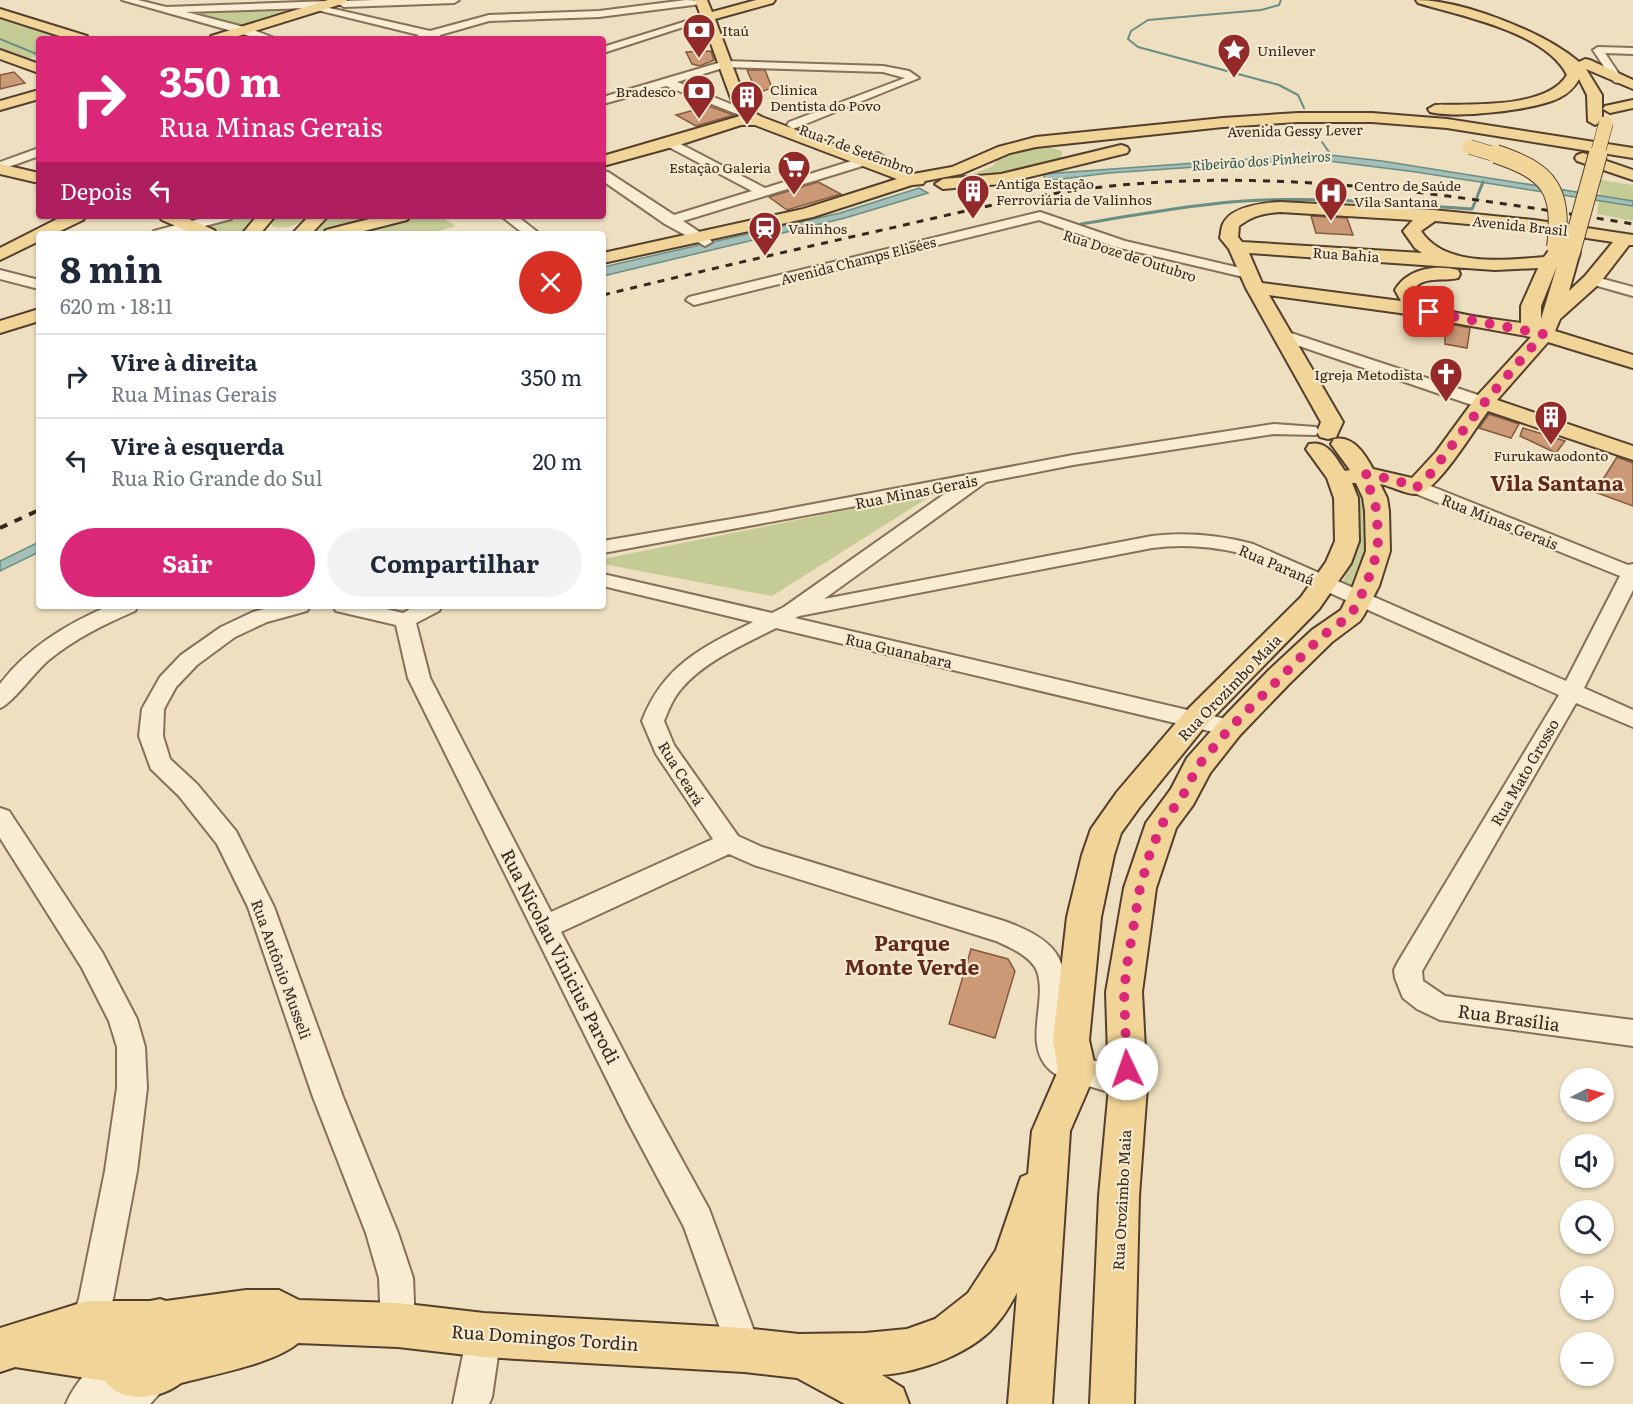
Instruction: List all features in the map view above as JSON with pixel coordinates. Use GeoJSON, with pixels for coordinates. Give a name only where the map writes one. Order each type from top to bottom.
{"type":"FeatureCollection","features":[{"type":"Feature","properties":{"kind":"main road"},"geometry":{"type":"LineString","coordinates":[[606,160],[671,143],[744,112],[730,64],[704,0]]}},
{"type":"Feature","properties":{"kind":"main road"},"geometry":{"type":"LineString","coordinates":[[711,17],[769,0]]}},
{"type":"Feature","properties":{"kind":"main road"},"geometry":{"type":"LineString","coordinates":[[1422,0],[1497,24],[1548,46],[1572,61],[1590,81],[1604,118]]}},
{"type":"Feature","properties":{"kind":"main road"},"geometry":{"type":"LineString","coordinates":[[1437,0],[1535,34],[1585,63],[1633,85]]}},
{"type":"Feature","properties":{"kind":"main road"},"geometry":{"type":"LineString","coordinates":[[236,36],[326,3]]}},
{"type":"Feature","properties":{"kind":"main road"},"geometry":{"type":"LineString","coordinates":[[0,13],[73,36]]}},
{"type":"Feature","properties":{"kind":"main road"},"geometry":{"type":"LineString","coordinates":[[228,36],[247,31]]}},
{"type":"Feature","properties":{"kind":"main road"},"geometry":{"type":"LineString","coordinates":[[1258,119],[1298,115],[1481,107],[1540,100],[1557,95],[1568,88],[1574,75],[1568,63],[1548,46]]}},
{"type":"Feature","properties":{"kind":"main road"},"geometry":{"type":"LineString","coordinates":[[0,55],[36,68]]}},
{"type":"Feature","properties":{"kind":"main road"},"geometry":{"type":"LineString","coordinates":[[1547,325],[1530,319],[1531,306],[1557,255],[1604,118],[1602,82],[1585,63]]}},
{"type":"Feature","properties":{"kind":"main road"},"geometry":{"type":"LineString","coordinates":[[0,106],[36,95]]}},
{"type":"Feature","properties":{"kind":"main road"},"geometry":{"type":"LineString","coordinates":[[0,111],[36,100]]}},
{"type":"Feature","properties":{"kind":"main road"},"geometry":{"type":"LineString","coordinates":[[1604,118],[1633,104]]}},
{"type":"Feature","properties":{"kind":"main road","name":"Rua 7 de Setembro"},"geometry":{"type":"LineString","coordinates":[[744,112],[792,125],[921,179]]}},
{"type":"Feature","properties":{"kind":"main road","name":"Rua 7 de Setembro"},"geometry":{"type":"LineString","coordinates":[[744,112],[872,159]]}},
{"type":"Feature","properties":{"kind":"main road"},"geometry":{"type":"LineString","coordinates":[[1364,118],[1475,123],[1633,141]]}},
{"type":"Feature","properties":{"kind":"main road","name":"Avenida Gessy Lever"},"geometry":{"type":"LineString","coordinates":[[921,179],[955,171],[1004,150],[1036,142],[1258,119],[1364,118],[1497,130],[1633,153]]}},
{"type":"Feature","properties":{"kind":"main road","name":"Avenida Gessy Lever"},"geometry":{"type":"LineString","coordinates":[[921,179],[983,182],[1176,137],[1224,131],[1326,126],[1443,133],[1633,162]]}},
{"type":"Feature","properties":{"kind":"main road"},"geometry":{"type":"LineString","coordinates":[[1143,145],[1272,135]]}},
{"type":"Feature","properties":{"kind":"main road"},"geometry":{"type":"LineString","coordinates":[[1090,138],[1083,141],[1084,146],[1109,152]]}},
{"type":"Feature","properties":{"kind":"main road"},"geometry":{"type":"LineString","coordinates":[[1036,142],[1056,145],[1068,152],[1069,157],[1061,164]]}},
{"type":"Feature","properties":{"kind":"main road"},"geometry":{"type":"LineString","coordinates":[[1452,145],[1493,153],[1529,168],[1554,188],[1560,210],[1557,255],[1561,279],[1547,325]]}},
{"type":"Feature","properties":{"kind":"main road"},"geometry":{"type":"LineString","coordinates":[[1549,148],[1633,175]]}},
{"type":"Feature","properties":{"kind":"main road"},"geometry":{"type":"LineString","coordinates":[[0,167],[36,177]]}},
{"type":"Feature","properties":{"kind":"main road"},"geometry":{"type":"LineString","coordinates":[[606,257],[825,215],[921,179]]}},
{"type":"Feature","properties":{"kind":"main road","name":"Avenida Brasil"},"geometry":{"type":"LineString","coordinates":[[1251,281],[1237,247],[1229,238],[1231,224],[1249,212],[1270,208],[1433,215],[1629,239]]}},
{"type":"Feature","properties":{"kind":"main road"},"geometry":{"type":"LineString","coordinates":[[1433,215],[1419,223],[1412,231],[1415,238],[1436,254],[1456,261]]}},
{"type":"Feature","properties":{"kind":"main road"},"geometry":{"type":"LineString","coordinates":[[45,231],[71,219]]}},
{"type":"Feature","properties":{"kind":"main road"},"geometry":{"type":"LineString","coordinates":[[176,219],[203,231]]}},
{"type":"Feature","properties":{"kind":"main road"},"geometry":{"type":"LineString","coordinates":[[342,231],[384,219]]}},
{"type":"Feature","properties":{"kind":"main road"},"geometry":{"type":"LineString","coordinates":[[0,255],[36,236]]}},
{"type":"Feature","properties":{"kind":"main road"},"geometry":{"type":"LineString","coordinates":[[1416,488],[1428,477],[1547,325],[1629,239]]}},
{"type":"Feature","properties":{"kind":"main road"},"geometry":{"type":"LineString","coordinates":[[606,263],[702,240]]}},
{"type":"Feature","properties":{"kind":"main road","name":"Rua Bahia"},"geometry":{"type":"LineString","coordinates":[[1237,247],[1506,265],[1557,255]]}},
{"type":"Feature","properties":{"kind":"main road"},"geometry":{"type":"LineString","coordinates":[[1429,312],[1406,296],[1404,290],[1411,280],[1433,274],[1522,272],[1557,255]]}},
{"type":"Feature","properties":{"kind":"main road","name":"Rua Doze de Outubro"},"geometry":{"type":"LineString","coordinates":[[1251,281],[1429,312],[1547,325],[1633,362]]}},
{"type":"Feature","properties":{"kind":"main road","name":"Rua Orozimbo Maia"},"geometry":{"type":"LineString","coordinates":[[1112,1404],[1119,1196],[1128,1087],[1124,992],[1140,888],[1150,853],[1162,824],[1182,797],[1198,766],[1230,728],[1322,636],[1351,615],[1378,550],[1379,533],[1375,498],[1351,476],[1322,441],[1332,422],[1251,281]]}},
{"type":"Feature","properties":{"kind":"main road"},"geometry":{"type":"LineString","coordinates":[[0,327],[36,316]]}},
{"type":"Feature","properties":{"kind":"main road"},"geometry":{"type":"LineString","coordinates":[[1484,403],[1633,453]]}},
{"type":"Feature","properties":{"kind":"main road","name":"Rua Orozimbo Maia"},"geometry":{"type":"LineString","coordinates":[[1077,1071],[1071,1040],[1084,917],[1098,855],[1107,829],[1196,718],[1293,621],[1325,585],[1347,541],[1346,498],[1351,476]]}},
{"type":"Feature","properties":{"kind":"main road","name":"Rua Minas Gerais"},"geometry":{"type":"LineString","coordinates":[[1351,476],[1396,480],[1416,488]]}},
{"type":"Feature","properties":{"kind":"main road"},"geometry":{"type":"LineString","coordinates":[[1030,1404],[1051,1131],[1077,1071]]}},
{"type":"Feature","properties":{"kind":"main road","name":"Rua Domingos Tordin"},"geometry":{"type":"LineString","coordinates":[[5,1348],[82,1340],[159,1322],[246,1311],[279,1311],[291,1321],[398,1324],[484,1335],[744,1350],[799,1356],[865,1356],[907,1351],[948,1336],[983,1308],[1014,1261],[1051,1131]]}},
{"type":"Feature","properties":{"kind":"main road","name":"Rua Domingos Tordin"},"geometry":{"type":"LineString","coordinates":[[82,1340],[137,1375],[274,1335],[291,1321]]}},
{"type":"Feature","properties":{"kind":"main road"},"geometry":{"type":"LineString","coordinates":[[137,1375],[177,1353],[180,1334],[176,1327],[159,1322]]}},
{"type":"Feature","properties":{"kind":"main road","name":"Rua Domingos Tordin"},"geometry":{"type":"LineString","coordinates":[[799,1356],[838,1374],[887,1404]]}},
{"type":"Feature","properties":{"kind":"street"},"geometry":{"type":"LineString","coordinates":[[127,0],[263,36]]}},
{"type":"Feature","properties":{"kind":"street"},"geometry":{"type":"LineString","coordinates":[[164,10],[454,0]]}},
{"type":"Feature","properties":{"kind":"street"},"geometry":{"type":"LineString","coordinates":[[427,36],[458,25],[489,18],[599,14],[704,0]]}},
{"type":"Feature","properties":{"kind":"street"},"geometry":{"type":"LineString","coordinates":[[599,14],[607,11],[615,1],[631,11]]}},
{"type":"Feature","properties":{"kind":"street"},"geometry":{"type":"LineString","coordinates":[[326,3],[435,36]]}},
{"type":"Feature","properties":{"kind":"street"},"geometry":{"type":"LineString","coordinates":[[606,49],[711,17]]}},
{"type":"Feature","properties":{"kind":"street"},"geometry":{"type":"LineString","coordinates":[[1618,80],[1598,50],[1633,51]]}},
{"type":"Feature","properties":{"kind":"street"},"geometry":{"type":"LineString","coordinates":[[606,100],[730,64],[871,68],[896,70],[914,78],[792,125]]}},
{"type":"Feature","properties":{"kind":"street"},"geometry":{"type":"LineString","coordinates":[[669,83],[744,112]]}},
{"type":"Feature","properties":{"kind":"street"},"geometry":{"type":"LineString","coordinates":[[612,87],[631,94]]}},
{"type":"Feature","properties":{"kind":"street"},"geometry":{"type":"LineString","coordinates":[[671,143],[763,192]]}},
{"type":"Feature","properties":{"kind":"street"},"geometry":{"type":"LineString","coordinates":[[0,167],[36,153]]}},
{"type":"Feature","properties":{"kind":"street"},"geometry":{"type":"LineString","coordinates":[[670,221],[872,159]]}},
{"type":"Feature","properties":{"kind":"street"},"geometry":{"type":"LineString","coordinates":[[606,177],[702,240]]}},
{"type":"Feature","properties":{"kind":"street","name":"Rua Doze de Outubro"},"geometry":{"type":"LineString","coordinates":[[1021,220],[1044,217],[1120,244],[1251,281]]}},
{"type":"Feature","properties":{"kind":"street"},"geometry":{"type":"LineString","coordinates":[[170,231],[215,219]]}},
{"type":"Feature","properties":{"kind":"street"},"geometry":{"type":"LineString","coordinates":[[512,219],[529,231]]}},
{"type":"Feature","properties":{"kind":"street","name":"Rua Doze de Outubro"},"geometry":{"type":"LineString","coordinates":[[1021,220],[1178,273]]}},
{"type":"Feature","properties":{"kind":"street","name":"Avenida Champs Elisées"},"geometry":{"type":"LineString","coordinates":[[694,300],[1021,220]]}},
{"type":"Feature","properties":{"kind":"street"},"geometry":{"type":"LineString","coordinates":[[0,274],[36,283]]}},
{"type":"Feature","properties":{"kind":"street","name":"Rua Doze de Outubro"},"geometry":{"type":"LineString","coordinates":[[1206,279],[1251,281]]}},
{"type":"Feature","properties":{"kind":"street"},"geometry":{"type":"LineString","coordinates":[[1592,280],[1633,292]]}},
{"type":"Feature","properties":{"kind":"street"},"geometry":{"type":"LineString","coordinates":[[1282,335],[1484,403]]}},
{"type":"Feature","properties":{"kind":"street","name":"Rua Minas Gerais"},"geometry":{"type":"LineString","coordinates":[[606,546],[979,479],[1073,459],[1229,436],[1322,441]]}},
{"type":"Feature","properties":{"kind":"street","name":"Rua Ceará"},"geometry":{"type":"LineString","coordinates":[[729,843],[663,748],[653,721],[661,700],[675,682],[693,666],[781,616],[979,479]]}},
{"type":"Feature","properties":{"kind":"street","name":"Rua Minas Gerais"},"geometry":{"type":"LineString","coordinates":[[1416,488],[1632,572]]}},
{"type":"Feature","properties":{"kind":"street","name":"Rua Paraná"},"geometry":{"type":"LineString","coordinates":[[781,616],[842,601],[1185,537],[1214,540],[1246,548],[1325,585],[1360,598],[1633,719]]}},
{"type":"Feature","properties":{"kind":"street","name":"Rua Mato Grosso"},"geometry":{"type":"LineString","coordinates":[[1408,970],[1571,693],[1632,572]]}},
{"type":"Feature","properties":{"kind":"street","name":"Rua Guanabara"},"geometry":{"type":"LineString","coordinates":[[606,581],[781,616],[845,638],[1196,718],[1230,728]]}},
{"type":"Feature","properties":{"kind":"street"},"geometry":{"type":"LineString","coordinates":[[842,601],[830,614],[830,621],[833,630],[845,638]]}},
{"type":"Feature","properties":{"kind":"street"},"geometry":{"type":"LineString","coordinates":[[0,700],[31,664],[72,632],[122,609]]}},
{"type":"Feature","properties":{"kind":"street","name":"Rua Antônio Musseli"},"geometry":{"type":"LineString","coordinates":[[289,609],[260,617],[228,632],[189,660],[168,682],[153,709],[151,736],[159,762],[188,790],[227,838],[261,906],[328,1097],[382,1233],[396,1278],[398,1324]]}},
{"type":"Feature","properties":{"kind":"street"},"geometry":{"type":"LineString","coordinates":[[356,609],[405,620],[426,609]]}},
{"type":"Feature","properties":{"kind":"street","name":"Rua Nicolau Vinicius Parodi"},"geometry":{"type":"LineString","coordinates":[[405,620],[419,678],[547,926],[638,1110],[698,1220],[744,1350]]}},
{"type":"Feature","properties":{"kind":"street"},"geometry":{"type":"LineString","coordinates":[[0,818],[92,960],[123,1019],[131,1047],[132,1088],[121,1171],[96,1299],[82,1340]]}},
{"type":"Feature","properties":{"kind":"street"},"geometry":{"type":"LineString","coordinates":[[547,926],[729,843],[754,855],[982,925],[1026,942],[1042,954],[1051,971],[1052,1044],[1055,1055],[1077,1071],[1107,1077],[1128,1087]]}},
{"type":"Feature","properties":{"kind":"street","name":"Rua Brasília"},"geometry":{"type":"LineString","coordinates":[[1408,970],[1408,983],[1416,993],[1440,1008],[1633,1033]]}},
{"type":"Feature","properties":{"kind":"street"},"geometry":{"type":"LineString","coordinates":[[471,1404],[484,1335]]}},
{"type":"Feature","properties":{"kind":"street"},"geometry":{"type":"LineString","coordinates":[[84,1404],[137,1375]]}},
{"type":"Feature","properties":{"kind":"green space"},"geometry":{"type":"Polygon","coordinates":[[[304,8],[244,26],[188,13],[189,12],[304,8]]]}},
{"type":"Feature","properties":{"kind":"green space"},"geometry":{"type":"Polygon","coordinates":[[[0,15],[58,36],[36,36],[36,56],[28,59],[0,48],[0,15]]]}},
{"type":"Feature","properties":{"kind":"green space"},"geometry":{"type":"Polygon","coordinates":[[[1046,146],[1062,151],[1062,157],[1022,171],[951,178],[970,175],[993,166],[1001,155],[1013,150],[1046,146]]]}},
{"type":"Feature","properties":{"kind":"green space"},"geometry":{"type":"Polygon","coordinates":[[[1601,180],[1633,185],[1633,221],[1597,214],[1601,180]]]}},
{"type":"Feature","properties":{"kind":"green space"},"geometry":{"type":"Polygon","coordinates":[[[225,219],[256,219],[246,231],[218,231],[206,225],[225,219]]]}},
{"type":"Feature","properties":{"kind":"green space"},"geometry":{"type":"Polygon","coordinates":[[[274,219],[306,219],[293,226],[273,227],[271,223],[274,219]]]}},
{"type":"Feature","properties":{"kind":"green space"},"geometry":{"type":"Polygon","coordinates":[[[322,219],[363,219],[325,231],[311,231],[322,219]]]}},
{"type":"Feature","properties":{"kind":"green space"},"geometry":{"type":"Polygon","coordinates":[[[399,219],[445,219],[456,226],[438,231],[357,231],[399,219]]]}},
{"type":"Feature","properties":{"kind":"green space"},"geometry":{"type":"Polygon","coordinates":[[[1353,482],[1360,484],[1370,525],[1370,550],[1356,589],[1342,584],[1358,545],[1354,505],[1349,485],[1353,485],[1353,482]]]}},
{"type":"Feature","properties":{"kind":"green space"},"geometry":{"type":"Polygon","coordinates":[[[937,492],[772,596],[606,565],[606,558],[937,492]]]}},
{"type":"Feature","properties":{"kind":"water","name":"Ribeirão dos Pinheiros"},"geometry":{"type":"Polygon","coordinates":[[[1321,154],[1382,161],[1633,201],[1633,206],[1416,172],[1313,159],[1109,173],[1046,181],[1043,174],[1321,154]]]}},
{"type":"Feature","properties":{"kind":"water"},"geometry":{"type":"Polygon","coordinates":[[[919,188],[928,193],[845,218],[606,275],[606,266],[840,213],[919,188]]]}},
{"type":"Feature","properties":{"kind":"water"},"geometry":{"type":"Polygon","coordinates":[[[36,543],[36,553],[0,571],[0,561],[36,543]]]}},
{"type":"Feature","properties":{"kind":"building","name":"Itaú"},"geometry":{"type":"Polygon","coordinates":[[[711,51],[714,60],[700,66],[692,64],[686,52],[711,51]]]}},
{"type":"Feature","properties":{"kind":"building"},"geometry":{"type":"Polygon","coordinates":[[[747,70],[765,70],[772,88],[757,93],[747,70]]]}},
{"type":"Feature","properties":{"kind":"building"},"geometry":{"type":"Polygon","coordinates":[[[14,72],[25,83],[0,89],[0,75],[14,72]]]}},
{"type":"Feature","properties":{"kind":"building"},"geometry":{"type":"Polygon","coordinates":[[[709,106],[734,115],[696,126],[676,115],[709,106]]]}},
{"type":"Feature","properties":{"kind":"building","name":"Estação Galeria"},"geometry":{"type":"Polygon","coordinates":[[[818,182],[841,194],[787,210],[769,197],[818,182]]]}},
{"type":"Feature","properties":{"kind":"building","name":"Centro de Saúde Vila Santana"},"geometry":{"type":"Polygon","coordinates":[[[1311,216],[1347,218],[1353,235],[1316,233],[1311,216]]]}},
{"type":"Feature","properties":{"kind":"building"},"geometry":{"type":"Polygon","coordinates":[[[1445,323],[1470,328],[1467,348],[1445,344],[1445,323]]]}},
{"type":"Feature","properties":{"kind":"building"},"geometry":{"type":"Polygon","coordinates":[[[1489,414],[1519,424],[1511,438],[1479,428],[1489,414]]]}},
{"type":"Feature","properties":{"kind":"building"},"geometry":{"type":"Polygon","coordinates":[[[1523,428],[1565,441],[1556,453],[1520,436],[1523,428]]]}},
{"type":"Feature","properties":{"kind":"building"},"geometry":{"type":"Polygon","coordinates":[[[1617,457],[1633,463],[1633,506],[1595,492],[1617,457]]]}},
{"type":"Feature","properties":{"kind":"building"},"geometry":{"type":"Polygon","coordinates":[[[971,949],[1008,959],[1015,971],[995,1038],[949,1024],[971,949]]]}},
{"type":"Feature","properties":{"kind":"waterway"},"geometry":{"type":"LineString","coordinates":[[1281,0],[1279,5],[1261,10],[1148,20],[1131,31],[1128,39],[1138,47],[1279,85],[1298,95],[1304,108]]}},
{"type":"Feature","properties":{"kind":"waterway"},"geometry":{"type":"LineString","coordinates":[[0,39],[36,54]]}},
{"type":"Feature","properties":{"kind":"waterway","name":"Ribeirão dos Pinheiros"},"geometry":{"type":"LineString","coordinates":[[1322,142],[1331,155]]}},
{"type":"Feature","properties":{"kind":"waterway"},"geometry":{"type":"LineString","coordinates":[[1477,197],[1483,182]]}},
{"type":"Feature","properties":{"kind":"waterway"},"geometry":{"type":"LineString","coordinates":[[1081,224],[1244,201],[1330,200],[1472,209],[1476,200]]}},
{"type":"Feature","properties":{"kind":"railway"},"geometry":{"type":"LineString","coordinates":[[606,294],[1005,203],[1084,189],[1177,181],[1242,180],[1373,188],[1438,195],[1633,224]]}},
{"type":"Feature","properties":{"kind":"railway"},"geometry":{"type":"LineString","coordinates":[[0,528],[36,511]]}},
{"type":"Feature","properties":{"kind":"place","name":"Itaú"},"geometry":{"type":"Point","coordinates":[699,59]}},
{"type":"Feature","properties":{"kind":"place","name":"Unilever"},"geometry":{"type":"Point","coordinates":[1234,79]}},
{"type":"Feature","properties":{"kind":"place","name":"Bradesco"},"geometry":{"type":"Point","coordinates":[699,120]}},
{"type":"Feature","properties":{"kind":"place","name":"Clinica Dentista do Povo"},"geometry":{"type":"Point","coordinates":[747,126]}},
{"type":"Feature","properties":{"kind":"place","name":"Estação Galeria"},"geometry":{"type":"Point","coordinates":[794,196]}},
{"type":"Feature","properties":{"kind":"place","name":"Antiga Estação Ferroviária de Valinhos"},"geometry":{"type":"Point","coordinates":[973,220]}},
{"type":"Feature","properties":{"kind":"place","name":"Centro de Saúde Vila Santana"},"geometry":{"type":"Point","coordinates":[1331,222]}},
{"type":"Feature","properties":{"kind":"place","name":"Valinhos"},"geometry":{"type":"Point","coordinates":[765,257]}},
{"type":"Feature","properties":{"kind":"place","name":"Igreja Metodista"},"geometry":{"type":"Point","coordinates":[1446,403]}},
{"type":"Feature","properties":{"kind":"place","name":"Furukawaodonto"},"geometry":{"type":"Point","coordinates":[1551,446]}},
{"type":"Feature","properties":{"kind":"district","name":"Vila Santana"},"geometry":{"type":"Point","coordinates":[1557,481]}},
{"type":"Feature","properties":{"kind":"district","name":"Parque Monte Verde"},"geometry":{"type":"Point","coordinates":[912,953]}},
{"type":"Feature","properties":{"kind":"route"},"geometry":{"type":"LineString","coordinates":[[1127,1069],[1124,992],[1127,965],[1140,888],[1150,853],[1162,824],[1182,797],[1198,766],[1230,728],[1322,636],[1351,615],[1366,586],[1378,550],[1379,533],[1375,498],[1365,474],[1396,480],[1416,488],[1428,477],[1484,403],[1543,334],[1429,312]]}}]}
